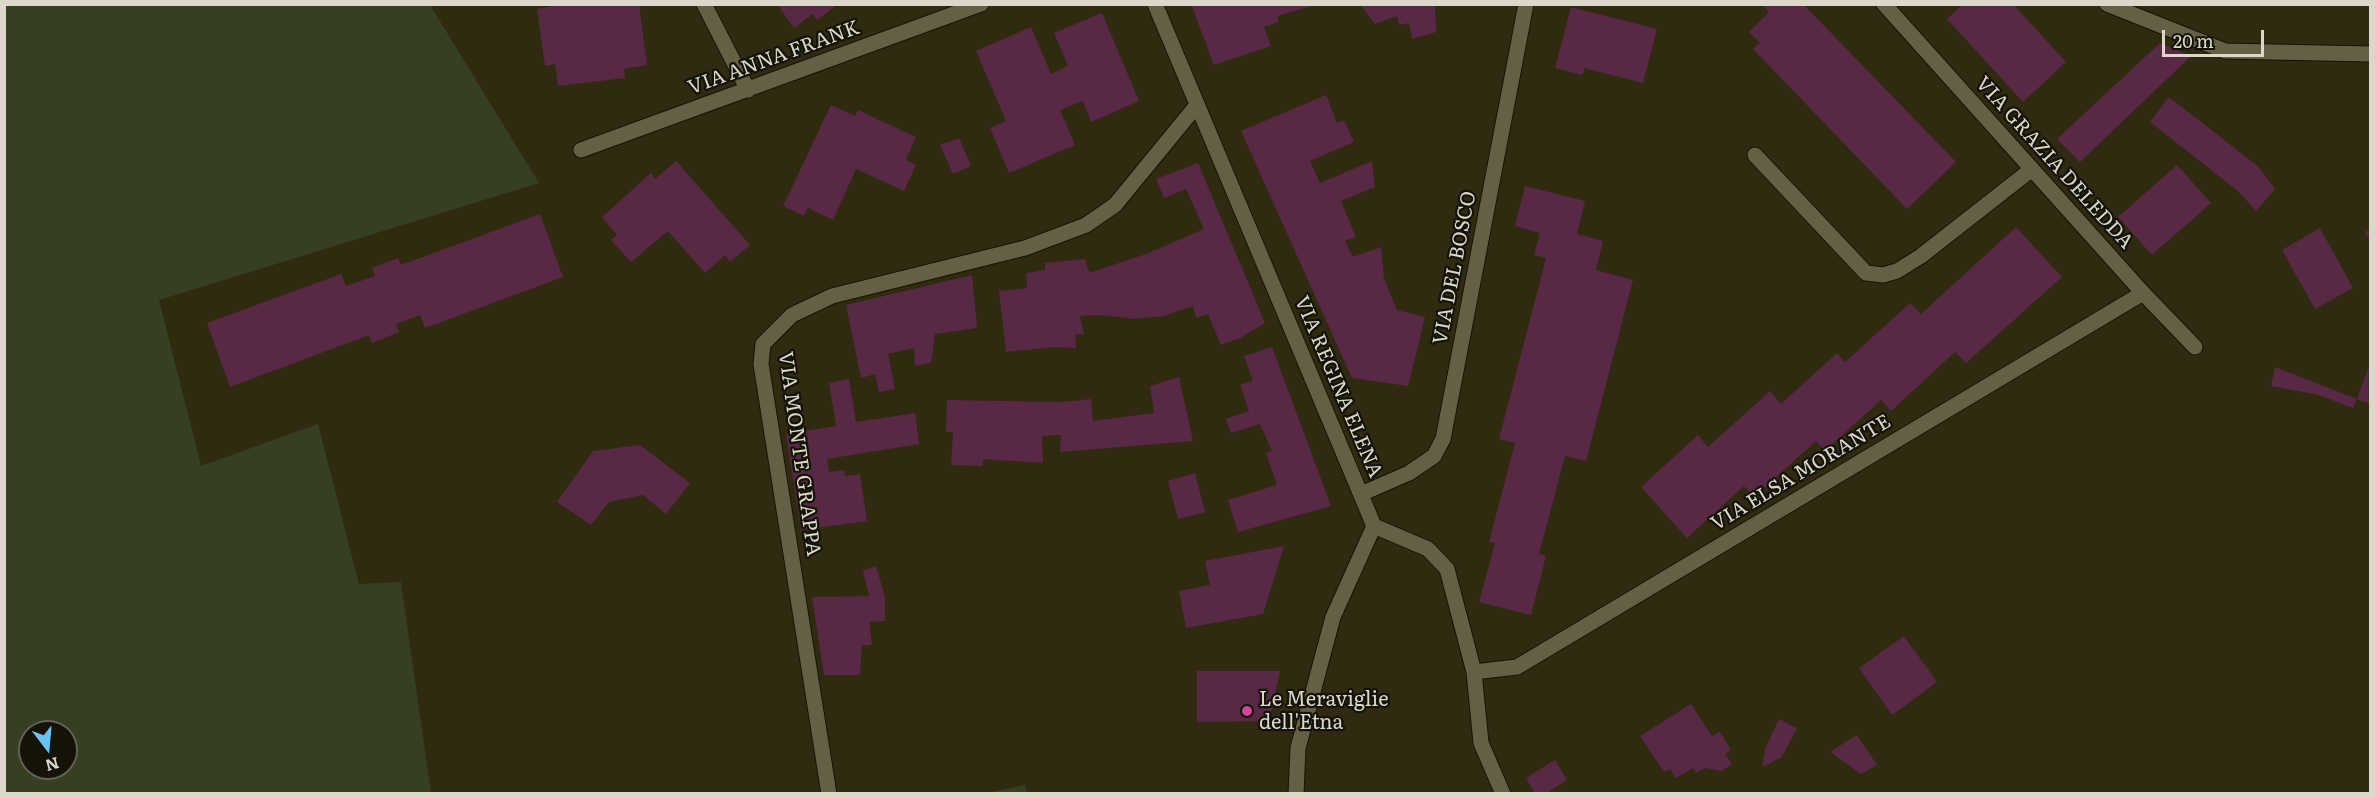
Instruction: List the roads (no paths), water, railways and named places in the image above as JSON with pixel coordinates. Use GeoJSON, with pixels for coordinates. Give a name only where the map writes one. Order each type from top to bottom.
{"type":"FeatureCollection","features":[{"type":"Feature","properties":{"kind":"street"},"geometry":{"type":"LineString","coordinates":[[704,4],[748,90]]}},
{"type":"Feature","properties":{"kind":"street","name":"VIA ANNA FRANK"},"geometry":{"type":"LineString","coordinates":[[581,150],[981,4]]}},
{"type":"Feature","properties":{"kind":"street","name":"VIA REGINA ELENA"},"geometry":{"type":"LineString","coordinates":[[1155,4],[1374,526]]}},
{"type":"Feature","properties":{"kind":"street","name":"VIA DEL BOSCO"},"geometry":{"type":"LineString","coordinates":[[1360,494],[1409,473],[1434,456],[1443,439],[1526,4]]}},
{"type":"Feature","properties":{"kind":"street","name":"VIA GRAZIA DELEDDA"},"geometry":{"type":"LineString","coordinates":[[1884,4],[2143,293],[2195,347]]}},
{"type":"Feature","properties":{"kind":"street"},"geometry":{"type":"LineString","coordinates":[[2107,4],[2225,51],[2370,54]]}},
{"type":"Feature","properties":{"kind":"street","name":"VIA MONTE GRAPPA"},"geometry":{"type":"LineString","coordinates":[[829,794],[761,364],[763,344],[792,315],[832,296],[1025,248],[1086,225],[1115,205],[1197,105]]}},
{"type":"Feature","properties":{"kind":"street"},"geometry":{"type":"LineString","coordinates":[[1755,155],[1866,273],[1883,275],[1897,271],[1921,256],[2032,170]]}},
{"type":"Feature","properties":{"kind":"street","name":"VIA ELSA MORANTE"},"geometry":{"type":"LineString","coordinates":[[1474,672],[1517,667],[2143,293]]}},
{"type":"Feature","properties":{"kind":"street"},"geometry":{"type":"LineString","coordinates":[[1296,794],[1298,748],[1333,617],[1374,526],[1428,549],[1447,569],[1474,672],[1481,743],[1503,794]]}},
{"type":"Feature","properties":{"kind":"place","name":"Le Meraviglie dell'Etna"},"geometry":{"type":"Point","coordinates":[1247,711]}}]}
